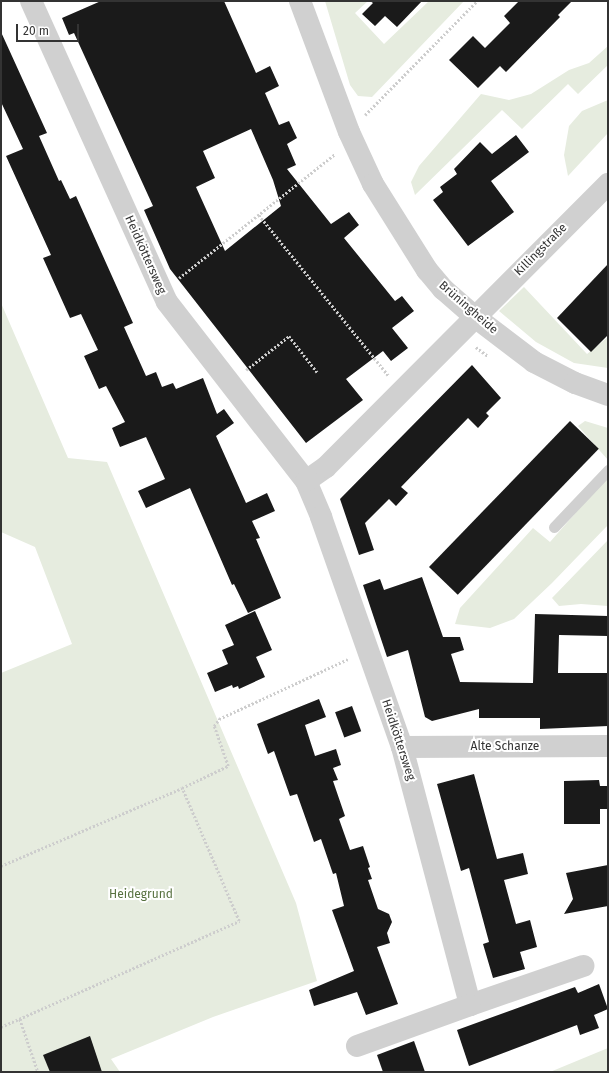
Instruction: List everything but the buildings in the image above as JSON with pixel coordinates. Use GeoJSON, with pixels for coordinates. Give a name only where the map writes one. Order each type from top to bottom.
{"type":"FeatureCollection","features":[{"type":"Feature","properties":{"kind":"street","name":"Heidköttersweg"},"geometry":{"type":"LineString","coordinates":[[31,1],[162,292],[185,329],[306,481],[402,747],[470,1005]]}},
{"type":"Feature","properties":{"kind":"street","name":"Brüningheide"},"geometry":{"type":"LineString","coordinates":[[300,1],[353,141],[373,184],[410,247],[443,289],[534,362],[575,383],[608,395]]}},
{"type":"Feature","properties":{"kind":"street","name":"Killingstraße"},"geometry":{"type":"LineString","coordinates":[[475,316],[608,184]]}},
{"type":"Feature","properties":{"kind":"street"},"geometry":{"type":"LineString","coordinates":[[306,481],[326,467],[475,316]]}},
{"type":"Feature","properties":{"kind":"street","name":"Alte Schanze"},"geometry":{"type":"LineString","coordinates":[[402,747],[608,746]]}},
{"type":"Feature","properties":{"kind":"street"},"geometry":{"type":"LineString","coordinates":[[357,1046],[583,966]]}},
{"type":"Feature","properties":{"kind":"lane"},"geometry":{"type":"LineString","coordinates":[[554,527],[608,470]]}},
{"type":"Feature","properties":{"kind":"path"},"geometry":{"type":"LineString","coordinates":[[359,111],[362,118],[477,1]]}},
{"type":"Feature","properties":{"kind":"path"},"geometry":{"type":"LineString","coordinates":[[162,292],[353,141]]}},
{"type":"Feature","properties":{"kind":"path"},"geometry":{"type":"LineString","coordinates":[[259,215],[401,392]]}},
{"type":"Feature","properties":{"kind":"path"},"geometry":{"type":"LineString","coordinates":[[228,384],[289,336],[317,372]]}},
{"type":"Feature","properties":{"kind":"path"},"geometry":{"type":"LineString","coordinates":[[1,866],[182,788],[228,766],[214,726],[219,719],[368,651]]}},
{"type":"Feature","properties":{"kind":"path"},"geometry":{"type":"LineString","coordinates":[[1,1027],[239,921],[182,788]]}},
{"type":"Feature","properties":{"kind":"path"},"geometry":{"type":"LineString","coordinates":[[20,1019],[38,1072]]}},
{"type":"Feature","properties":{"kind":"green space"},"geometry":{"type":"Polygon","coordinates":[[[325,1],[368,1],[355,13],[384,44],[429,1],[464,1],[372,97],[358,96],[350,85],[325,1]]]}},
{"type":"Feature","properties":{"kind":"green space"},"geometry":{"type":"Polygon","coordinates":[[[608,46],[608,65],[578,94],[568,84],[522,129],[502,110],[415,195],[411,182],[419,166],[481,94],[509,100],[531,94],[569,70],[589,63],[608,46]]]}},
{"type":"Feature","properties":{"kind":"green space"},"geometry":{"type":"Polygon","coordinates":[[[608,100],[608,133],[568,176],[564,155],[569,126],[582,111],[608,100]]]}},
{"type":"Feature","properties":{"kind":"green space"},"geometry":{"type":"Polygon","coordinates":[[[524,287],[587,354],[608,337],[608,368],[574,363],[536,342],[499,311],[524,287]]]}},
{"type":"Feature","properties":{"kind":"green space","name":"Heidegrund"},"geometry":{"type":"Polygon","coordinates":[[[1,303],[68,458],[107,462],[296,903],[317,981],[213,1017],[111,1059],[120,1072],[1,1072],[1,673],[72,644],[35,547],[1,532],[1,303]]]}},
{"type":"Feature","properties":{"kind":"green space"},"geometry":{"type":"Polygon","coordinates":[[[585,421],[608,428],[608,460],[578,426],[585,421]]]}},
{"type":"Feature","properties":{"kind":"green space"},"geometry":{"type":"Polygon","coordinates":[[[608,476],[608,525],[552,583],[514,619],[490,628],[455,624],[460,608],[533,528],[550,542],[608,476]]]}},
{"type":"Feature","properties":{"kind":"green space"},"geometry":{"type":"Polygon","coordinates":[[[608,540],[608,606],[581,604],[559,606],[552,598],[608,540]]]}},
{"type":"Feature","properties":{"kind":"green space"},"geometry":{"type":"Polygon","coordinates":[[[608,1048],[608,1072],[550,1072],[608,1048]]]}}]}
